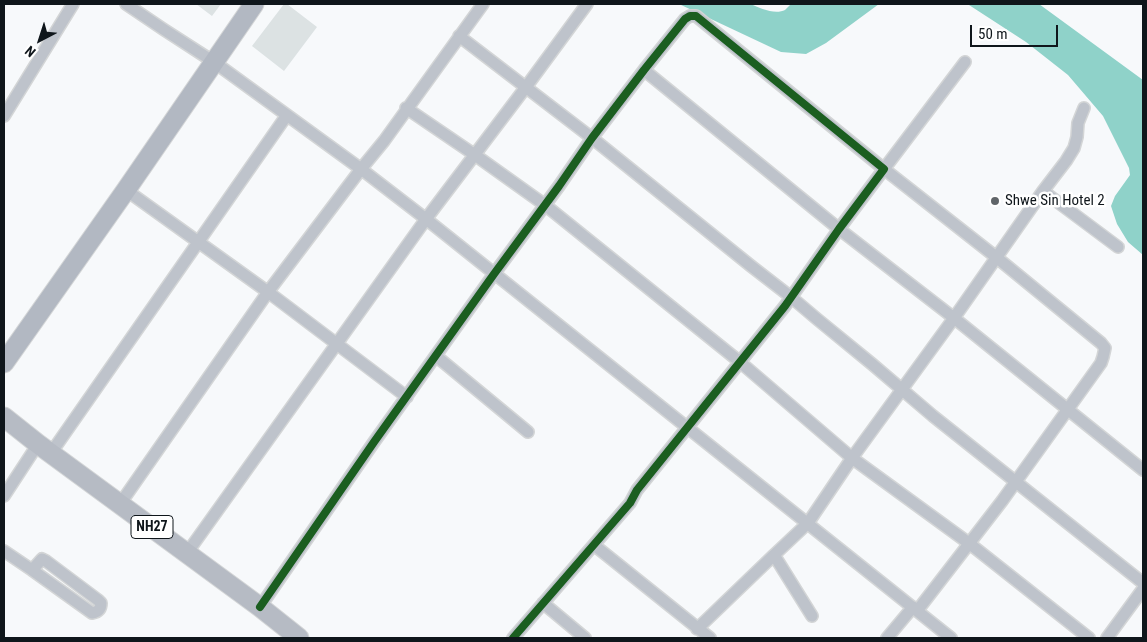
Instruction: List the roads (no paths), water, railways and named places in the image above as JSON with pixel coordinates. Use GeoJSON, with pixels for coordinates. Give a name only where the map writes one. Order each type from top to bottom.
{"type":"FeatureCollection","features":[{"type":"Feature","properties":{"kind":"highway"},"geometry":{"type":"LineString","coordinates":[[4,363],[254,4]]}},
{"type":"Feature","properties":{"kind":"main road","name":"NH27"},"geometry":{"type":"LineString","coordinates":[[4,417],[299,638]]}},
{"type":"Feature","properties":{"kind":"street"},"geometry":{"type":"LineString","coordinates":[[4,116],[73,4]]}},
{"type":"Feature","properties":{"kind":"street"},"geometry":{"type":"LineString","coordinates":[[120,504],[268,292],[384,141],[483,4]]}},
{"type":"Feature","properties":{"kind":"street"},"geometry":{"type":"LineString","coordinates":[[187,554],[426,219],[587,4]]}},
{"type":"Feature","properties":{"kind":"street"},"geometry":{"type":"LineString","coordinates":[[128,5],[214,62],[361,169],[951,638]]}},
{"type":"Feature","properties":{"kind":"street"},"geometry":{"type":"LineString","coordinates":[[260,607],[374,442],[592,138],[685,19],[690,16],[696,16],[884,169],[996,257],[1105,348],[1101,363],[970,544],[915,609],[886,638]]}},
{"type":"Feature","properties":{"kind":"street"},"geometry":{"type":"LineString","coordinates":[[459,36],[592,138],[792,297],[902,390],[1143,583]]}},
{"type":"Feature","properties":{"kind":"street"},"geometry":{"type":"LineString","coordinates":[[513,638],[630,502],[637,490],[792,297],[839,229],[965,62]]}},
{"type":"Feature","properties":{"kind":"street"},"geometry":{"type":"LineString","coordinates":[[644,70],[839,229],[954,318],[1143,470]]}},
{"type":"Feature","properties":{"kind":"street"},"geometry":{"type":"LineString","coordinates":[[406,108],[545,205],[740,362],[852,458],[970,544],[1089,638]]}},
{"type":"Feature","properties":{"kind":"street"},"geometry":{"type":"LineString","coordinates":[[697,629],[808,523],[852,458],[1066,161],[1074,148],[1078,123],[1084,108]]}},
{"type":"Feature","properties":{"kind":"street"},"geometry":{"type":"LineString","coordinates":[[4,496],[44,448],[164,290],[287,115]]}},
{"type":"Feature","properties":{"kind":"street"},"geometry":{"type":"LineString","coordinates":[[126,190],[268,292],[407,397]]}},
{"type":"Feature","properties":{"kind":"street"},"geometry":{"type":"LineString","coordinates":[[1043,191],[1118,247]]}},
{"type":"Feature","properties":{"kind":"street"},"geometry":{"type":"LineString","coordinates":[[436,356],[528,432]]}},
{"type":"Feature","properties":{"kind":"street"},"geometry":{"type":"LineString","coordinates":[[594,545],[710,638]]}},
{"type":"Feature","properties":{"kind":"street"},"geometry":{"type":"LineString","coordinates":[[4,551],[92,614],[101,607],[101,603],[98,600],[46,561],[42,559],[32,570]]}},
{"type":"Feature","properties":{"kind":"street"},"geometry":{"type":"LineString","coordinates":[[774,555],[812,616]]}},
{"type":"Feature","properties":{"kind":"street"},"geometry":{"type":"LineString","coordinates":[[1106,638],[1143,589]]}},
{"type":"Feature","properties":{"kind":"street"},"geometry":{"type":"LineString","coordinates":[[543,603],[584,638]]}},
{"type":"Feature","properties":{"kind":"place","name":"Shwe Sin Hotel 2"},"geometry":{"type":"Point","coordinates":[995,201]}}]}
